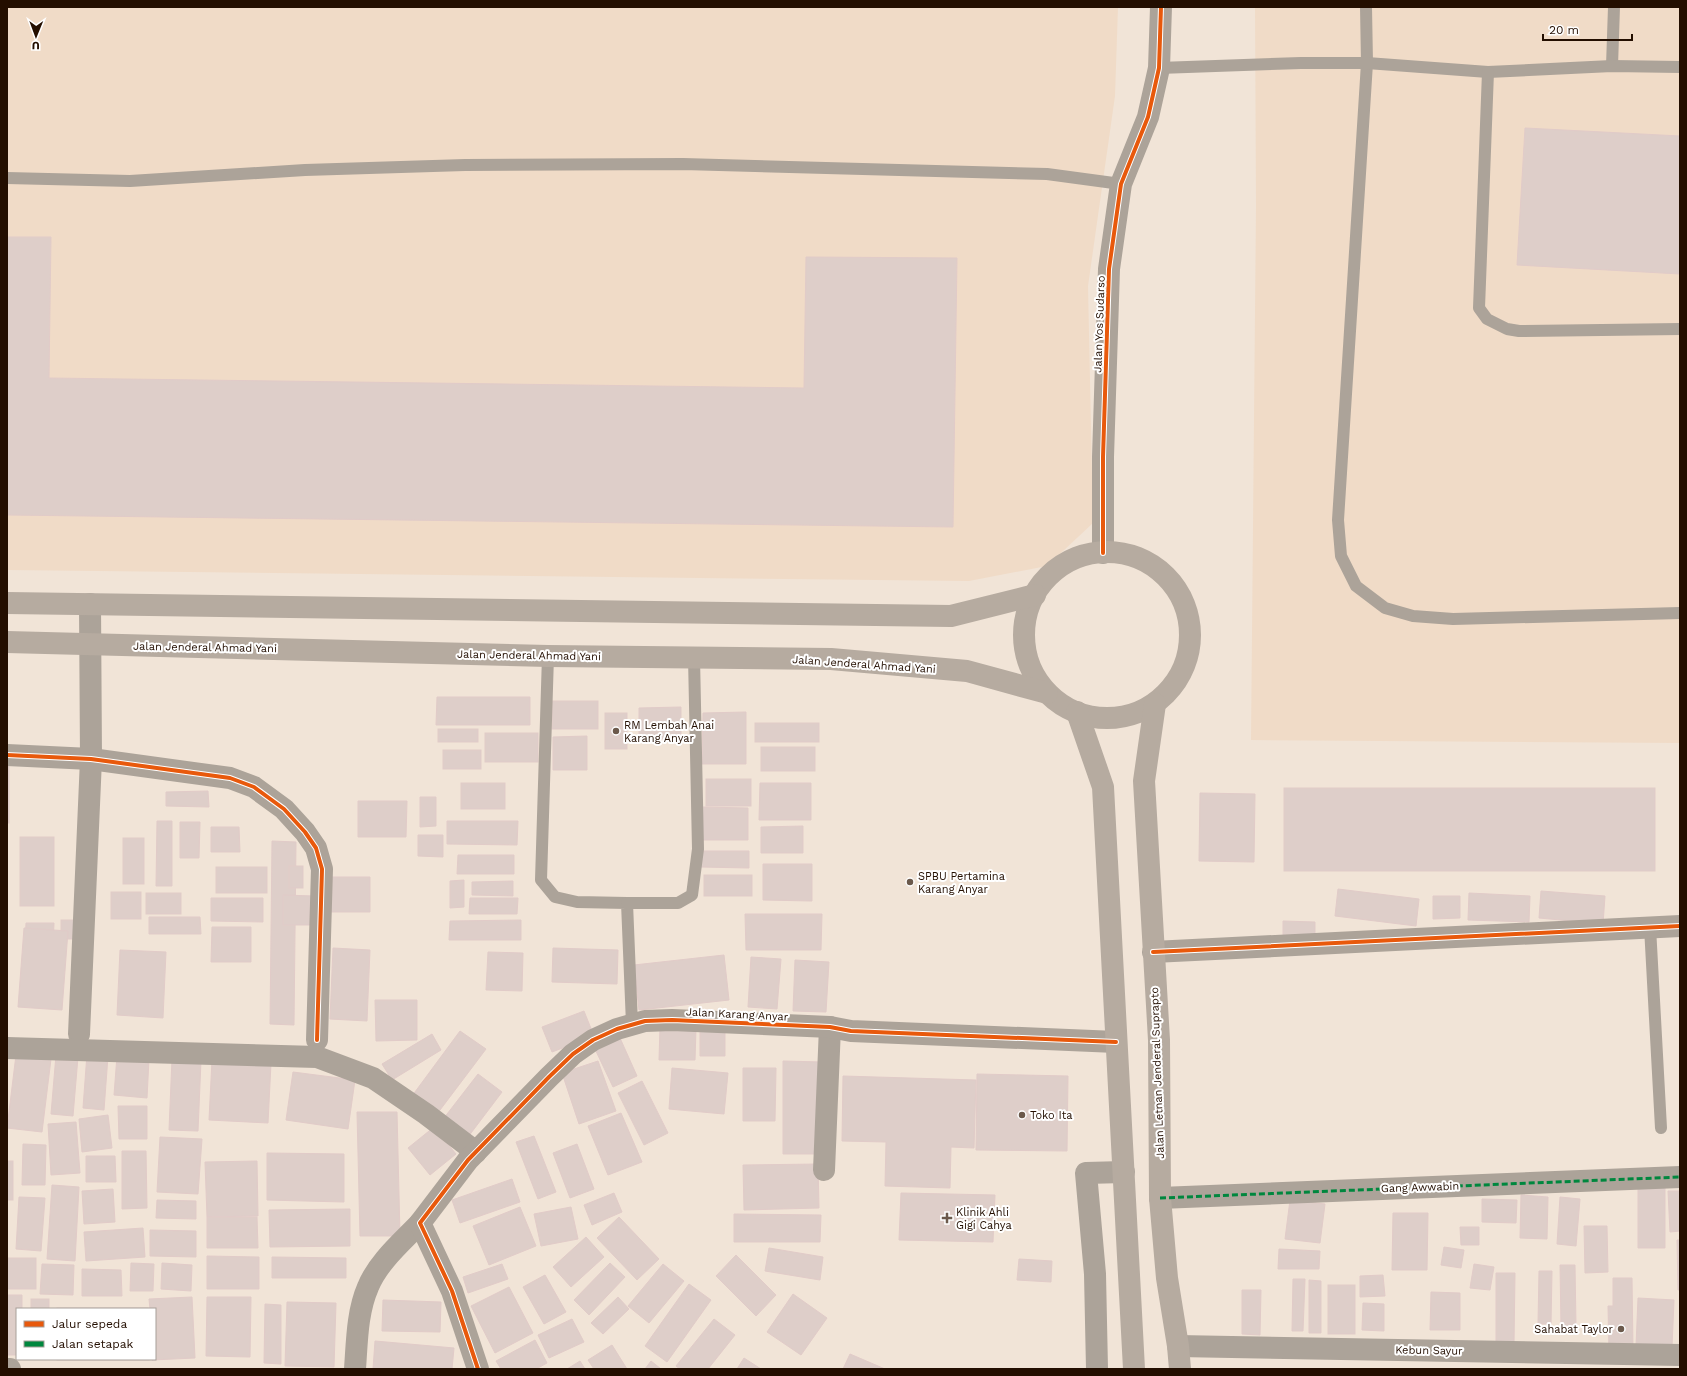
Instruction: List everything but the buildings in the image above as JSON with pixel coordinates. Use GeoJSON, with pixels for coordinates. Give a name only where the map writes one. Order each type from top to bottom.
{"type":"FeatureCollection","features":[{"type":"Feature","properties":{"kind":"main road"},"geometry":{"type":"LineString","coordinates":[[1103,553],[1135,557],[1159,570],[1178,590],[1189,615],[1191,642],[1184,668],[1170,691],[1154,704],[1137,713],[1117,718],[1096,718],[1077,712],[1061,704],[1047,693],[1034,675],[1026,656],[1024,635],[1026,614],[1035,595],[1048,577],[1066,563],[1086,555],[1103,553]]}},
{"type":"Feature","properties":{"kind":"main road"},"geometry":{"type":"LineString","coordinates":[[7,604],[951,616],[1035,595]]}},
{"type":"Feature","properties":{"kind":"main road","name":"Jalan Jenderal Ahmad Yani"},"geometry":{"type":"LineString","coordinates":[[7,642],[548,656],[831,659],[967,671],[1047,693]]}},
{"type":"Feature","properties":{"kind":"main road","name":"Jalan Letnan Jenderal Suprapto"},"geometry":{"type":"LineString","coordinates":[[1154,704],[1144,781],[1159,1040],[1160,1198],[1167,1278],[1178,1346],[1180,1369]]}},
{"type":"Feature","properties":{"kind":"main road"},"geometry":{"type":"LineString","coordinates":[[1077,712],[1103,788],[1134,1369]]}},
{"type":"Feature","properties":{"kind":"street","name":"Jalan Yos Sudarso"},"geometry":{"type":"LineString","coordinates":[[1103,553],[1109,269],[1121,184],[1148,117],[1159,68],[1161,7]]}},
{"type":"Feature","properties":{"kind":"street"},"geometry":{"type":"LineString","coordinates":[[79,1034],[91,751],[92,696],[90,604]]}},
{"type":"Feature","properties":{"kind":"street"},"geometry":{"type":"LineString","coordinates":[[7,755],[91,751],[230,778],[254,787],[284,808],[305,832],[316,848],[322,869],[317,1040]]}},
{"type":"Feature","properties":{"kind":"street"},"geometry":{"type":"LineString","coordinates":[[1153,952],[1680,926]]}},
{"type":"Feature","properties":{"kind":"street","name":"Jalan Karang Anyar"},"geometry":{"type":"LineString","coordinates":[[420,1223],[472,1156],[573,1054],[593,1040],[632,1024],[645,1021],[672,1020],[830,1027],[851,1031],[1116,1042]]}},
{"type":"Feature","properties":{"kind":"street"},"geometry":{"type":"LineString","coordinates":[[824,1170],[830,1027]]}},
{"type":"Feature","properties":{"kind":"street"},"geometry":{"type":"LineString","coordinates":[[7,1048],[317,1057],[373,1078],[426,1114],[472,1156]]}},
{"type":"Feature","properties":{"kind":"street"},"geometry":{"type":"LineString","coordinates":[[1097,1369],[1095,1274],[1086,1173],[1124,1172]]}},
{"type":"Feature","properties":{"kind":"street","name":"Gang Awwabin"},"geometry":{"type":"LineString","coordinates":[[1160,1198],[1680,1177]]}},
{"type":"Feature","properties":{"kind":"street"},"geometry":{"type":"LineString","coordinates":[[355,1369],[362,1306],[368,1287],[392,1252],[420,1223],[452,1291],[478,1369]]}},
{"type":"Feature","properties":{"kind":"street","name":"Kebun Sayur"},"geometry":{"type":"LineString","coordinates":[[1178,1346],[1680,1355]]}},
{"type":"Feature","properties":{"kind":"lane"},"geometry":{"type":"LineString","coordinates":[[1366,7],[1368,63],[1338,520],[1341,556],[1356,586],[1385,608],[1413,616],[1453,619],[1680,613]]}},
{"type":"Feature","properties":{"kind":"lane"},"geometry":{"type":"LineString","coordinates":[[1612,66],[1614,7]]}},
{"type":"Feature","properties":{"kind":"lane"},"geometry":{"type":"LineString","coordinates":[[1159,68],[1301,63],[1368,63],[1488,72],[1612,66],[1680,67]]}},
{"type":"Feature","properties":{"kind":"lane"},"geometry":{"type":"LineString","coordinates":[[1488,72],[1479,308],[1487,319],[1507,329],[1519,331],[1680,328]]}},
{"type":"Feature","properties":{"kind":"lane"},"geometry":{"type":"LineString","coordinates":[[7,178],[130,181],[313,169],[465,165],[683,164],[1047,174],[1121,184]]}},
{"type":"Feature","properties":{"kind":"lane"},"geometry":{"type":"LineString","coordinates":[[548,656],[541,880],[555,897],[577,902],[627,903],[678,903],[692,895],[698,849],[694,658]]}},
{"type":"Feature","properties":{"kind":"lane"},"geometry":{"type":"LineString","coordinates":[[627,903],[632,1024]]}},
{"type":"Feature","properties":{"kind":"lane"},"geometry":{"type":"LineString","coordinates":[[1650,927],[1661,1128]]}},
{"type":"Feature","properties":{"kind":"shaded area"},"geometry":{"type":"Polygon","coordinates":[[[7,7],[1118,7],[1115,96],[1088,286],[1093,523],[1047,566],[969,581],[7,570],[7,7]]]}},
{"type":"Feature","properties":{"kind":"shaded area"},"geometry":{"type":"Polygon","coordinates":[[[1255,7],[1680,7],[1680,743],[1251,740],[1256,206],[1255,7]]]}},
{"type":"Feature","properties":{"kind":"marked path"},"geometry":{"type":"LineString","coordinates":[[1160,1198],[1680,1177]]}},
{"type":"Feature","properties":{"kind":"cycle path"},"geometry":{"type":"LineString","coordinates":[[1103,553],[1103,457],[1109,269],[1121,184],[1148,117],[1159,68],[1161,7]]}},
{"type":"Feature","properties":{"kind":"cycle path"},"geometry":{"type":"LineString","coordinates":[[7,755],[91,759],[230,778],[254,787],[284,809],[305,832],[316,848],[322,869],[317,1040]]}},
{"type":"Feature","properties":{"kind":"cycle path"},"geometry":{"type":"LineString","coordinates":[[1153,952],[1680,926]]}},
{"type":"Feature","properties":{"kind":"cycle path"},"geometry":{"type":"LineString","coordinates":[[478,1369],[452,1291],[420,1223],[468,1160],[549,1077],[573,1054],[593,1040],[617,1029],[645,1021],[672,1020],[830,1027],[851,1031],[1116,1042]]}},
{"type":"Feature","properties":{"kind":"place","name":"RM Lembah Anai Karang Anyar"},"geometry":{"type":"Point","coordinates":[616,731]}},
{"type":"Feature","properties":{"kind":"place","name":"SPBU Pertamina Karang Anyar"},"geometry":{"type":"Point","coordinates":[910,882]}},
{"type":"Feature","properties":{"kind":"place","name":"Toko Ita"},"geometry":{"type":"Point","coordinates":[1022,1115]}},
{"type":"Feature","properties":{"kind":"place","name":"Klinik Ahli Gigi Cahya"},"geometry":{"type":"Point","coordinates":[947,1218]}},
{"type":"Feature","properties":{"kind":"place","name":"Sahabat Taylor"},"geometry":{"type":"Point","coordinates":[1621,1329]}}]}
